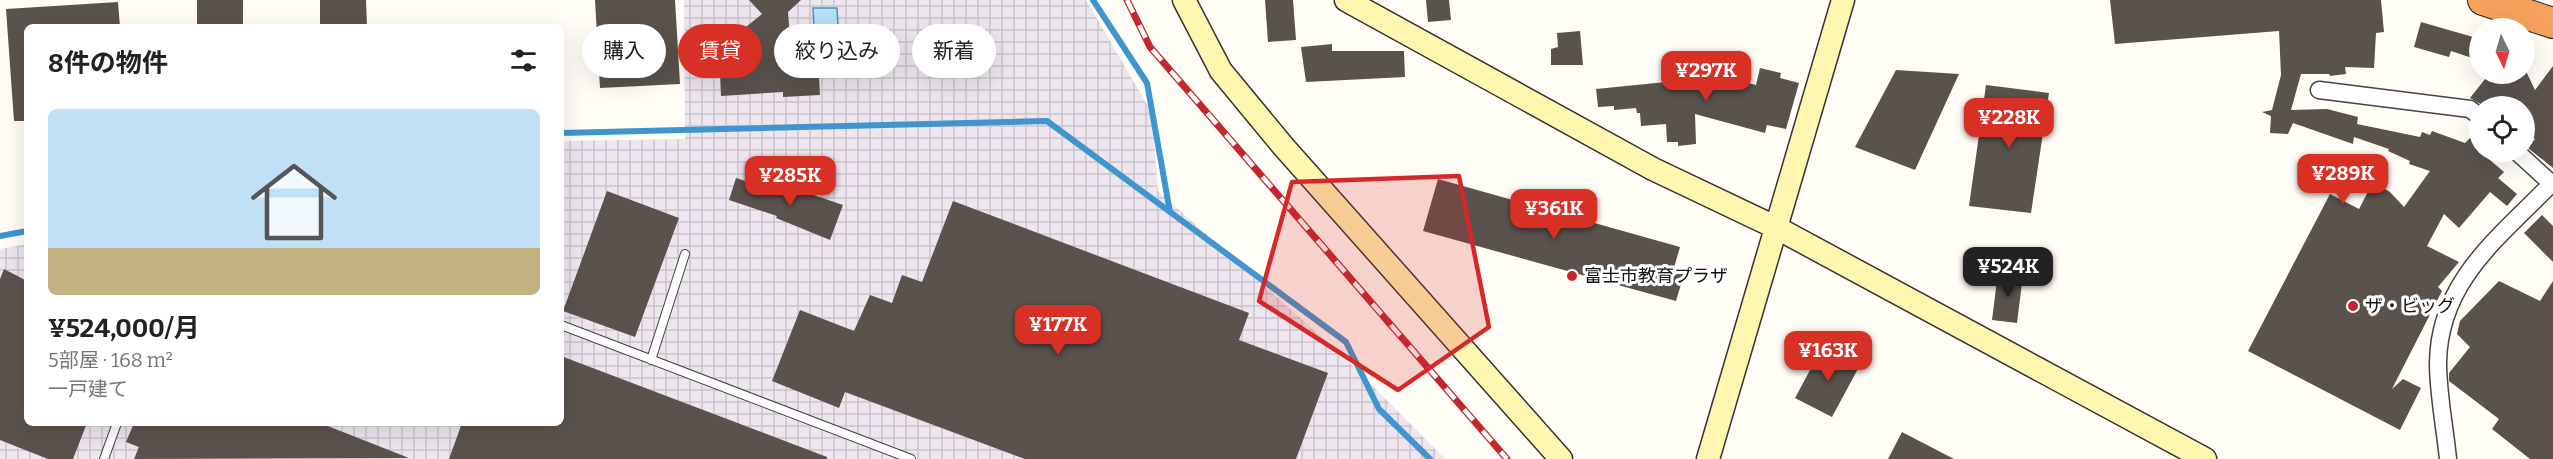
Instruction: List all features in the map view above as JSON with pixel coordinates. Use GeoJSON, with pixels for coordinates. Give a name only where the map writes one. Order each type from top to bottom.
{"type":"FeatureCollection","features":[{"type":"Feature","properties":{"kind":"highway"},"geometry":{"type":"LineString","coordinates":[[2483,0],[2553,23]]}},
{"type":"Feature","properties":{"kind":"street"},"geometry":{"type":"LineString","coordinates":[[1184,0],[1221,70],[1283,146],[1561,459]]}},
{"type":"Feature","properties":{"kind":"street"},"geometry":{"type":"LineString","coordinates":[[1346,0],[1653,169],[1777,228],[2205,459]]}},
{"type":"Feature","properties":{"kind":"street"},"geometry":{"type":"LineString","coordinates":[[1708,459],[1843,0]]}},
{"type":"Feature","properties":{"kind":"street"},"geometry":{"type":"LineString","coordinates":[[2319,90],[2469,109]]}},
{"type":"Feature","properties":{"kind":"street"},"geometry":{"type":"LineString","coordinates":[[2448,459],[2438,362],[2446,317],[2461,282],[2490,244],[2552,183],[2528,162]]}},
{"type":"Feature","properties":{"kind":"lane"},"geometry":{"type":"LineString","coordinates":[[651,360],[685,254]]}},
{"type":"Feature","properties":{"kind":"lane"},"geometry":{"type":"LineString","coordinates":[[564,326],[911,459]]}},
{"type":"Feature","properties":{"kind":"lane"},"geometry":{"type":"LineString","coordinates":[[104,459],[116,426]]}},
{"type":"Feature","properties":{"kind":"highlighted area"},"geometry":{"type":"Polygon","coordinates":[[[1459,176],[1489,327],[1398,390],[1259,301],[1292,182],[1459,176]]]}},
{"type":"Feature","properties":{"kind":"shaded area"},"geometry":{"type":"Polygon","coordinates":[[[684,0],[1086,0],[1152,113],[1158,191],[1345,358],[1445,459],[0,459],[0,249],[24,245],[24,426],[564,426],[564,141],[685,139],[685,78],[762,78],[762,24],[684,24],[684,0]]]}},
{"type":"Feature","properties":{"kind":"water"},"geometry":{"type":"Polygon","coordinates":[[[813,8],[837,8],[838,24],[814,24],[813,8]]]}},
{"type":"Feature","properties":{"kind":"building"},"geometry":{"type":"Polygon","coordinates":[[[197,0],[243,0],[243,24],[197,24],[197,0]]]}},
{"type":"Feature","properties":{"kind":"building"},"geometry":{"type":"Polygon","coordinates":[[[320,0],[366,0],[367,24],[320,24],[320,0]]]}},
{"type":"Feature","properties":{"kind":"building"},"geometry":{"type":"Polygon","coordinates":[[[595,0],[675,0],[680,84],[600,88],[599,78],[666,78],[666,24],[596,24],[595,0]]]}},
{"type":"Feature","properties":{"kind":"building"},"geometry":{"type":"Polygon","coordinates":[[[749,0],[801,0],[788,12],[789,24],[774,24],[774,78],[819,78],[820,95],[783,97],[783,92],[721,96],[720,78],[762,78],[762,24],[750,24],[762,14],[749,0]]]}},
{"type":"Feature","properties":{"kind":"building"},"geometry":{"type":"Polygon","coordinates":[[[1265,0],[1293,0],[1296,40],[1268,42],[1265,0]]]}},
{"type":"Feature","properties":{"kind":"building"},"geometry":{"type":"Polygon","coordinates":[[[1426,0],[1449,0],[1451,20],[1428,22],[1426,0]]]}},
{"type":"Feature","properties":{"kind":"building"},"geometry":{"type":"Polygon","coordinates":[[[2110,0],[2381,0],[2384,32],[2376,33],[2374,68],[2345,67],[2346,74],[2330,76],[2329,74],[2301,74],[2291,110],[2327,109],[2358,117],[2357,124],[2420,137],[2422,132],[2430,135],[2432,131],[2465,143],[2469,139],[2469,162],[2492,162],[2504,172],[2498,178],[2517,194],[2507,206],[2490,192],[2459,228],[2444,214],[2427,246],[2459,262],[2438,287],[2442,291],[2392,389],[2403,379],[2421,388],[2400,430],[2248,351],[2330,194],[2359,209],[2373,182],[2390,192],[2404,207],[2430,171],[2409,164],[2410,161],[2388,151],[2389,149],[2354,137],[2353,144],[2293,123],[2288,134],[2270,133],[2271,116],[2262,112],[2272,110],[2281,75],[2279,31],[2115,44],[2110,0]]]}},
{"type":"Feature","properties":{"kind":"building"},"geometry":{"type":"Polygon","coordinates":[[[118,2],[120,24],[24,24],[24,121],[14,121],[6,9],[118,2]]]}},
{"type":"Feature","properties":{"kind":"building"},"geometry":{"type":"Polygon","coordinates":[[[2421,22],[2469,36],[2469,57],[2451,51],[2449,57],[2414,47],[2421,22]]]}},
{"type":"Feature","properties":{"kind":"building"},"geometry":{"type":"Polygon","coordinates":[[[1580,31],[1583,65],[1551,65],[1551,49],[1558,47],[1557,33],[1580,31]]]}},
{"type":"Feature","properties":{"kind":"building"},"geometry":{"type":"Polygon","coordinates":[[[1332,44],[1332,51],[1404,51],[1405,77],[1306,82],[1301,47],[1332,44]]]}},
{"type":"Feature","properties":{"kind":"building"},"geometry":{"type":"Polygon","coordinates":[[[2553,66],[2553,168],[2535,154],[2535,96],[2472,96],[2481,84],[2532,84],[2535,90],[2553,66]]]}},
{"type":"Feature","properties":{"kind":"building"},"geometry":{"type":"Polygon","coordinates":[[[1760,68],[1781,73],[1780,78],[1799,83],[1786,129],[1767,125],[1765,133],[1695,114],[1696,144],[1678,146],[1678,142],[1667,142],[1666,124],[1641,126],[1640,113],[1637,113],[1636,108],[1614,110],[1614,106],[1598,107],[1596,89],[1666,82],[1665,73],[1702,71],[1756,85],[1760,68]]]}},
{"type":"Feature","properties":{"kind":"building"},"geometry":{"type":"Polygon","coordinates":[[[1896,70],[1959,74],[1915,170],[1855,147],[1896,70]]]}},
{"type":"Feature","properties":{"kind":"building"},"geometry":{"type":"Polygon","coordinates":[[[1986,85],[2049,93],[2031,213],[1969,206],[1986,85]]]}},
{"type":"Feature","properties":{"kind":"building"},"geometry":{"type":"Polygon","coordinates":[[[736,178],[784,194],[787,186],[843,205],[830,240],[776,218],[777,216],[729,200],[736,178]]]}},
{"type":"Feature","properties":{"kind":"building"},"geometry":{"type":"Polygon","coordinates":[[[1438,179],[1680,247],[1673,271],[1684,274],[1676,301],[1423,231],[1438,179]]]}},
{"type":"Feature","properties":{"kind":"building"},"geometry":{"type":"Polygon","coordinates":[[[607,191],[679,218],[635,337],[564,311],[607,191]]]}},
{"type":"Feature","properties":{"kind":"building"},"geometry":{"type":"Polygon","coordinates":[[[953,201],[1249,313],[1239,340],[1328,373],[1296,459],[1025,459],[845,392],[839,408],[772,381],[800,310],[854,331],[870,295],[892,303],[902,275],[922,282],[953,201]]]}},
{"type":"Feature","properties":{"kind":"building"},"geometry":{"type":"Polygon","coordinates":[[[2542,215],[2553,226],[2553,262],[2524,233],[2542,215]]]}},
{"type":"Feature","properties":{"kind":"building"},"geometry":{"type":"Polygon","coordinates":[[[4,269],[24,279],[24,426],[86,426],[73,459],[48,459],[0,440],[0,279],[4,269]]]}},
{"type":"Feature","properties":{"kind":"building"},"geometry":{"type":"Polygon","coordinates":[[[1998,272],[2023,275],[2017,323],[1992,320],[1998,272]]]}},
{"type":"Feature","properties":{"kind":"building"},"geometry":{"type":"Polygon","coordinates":[[[2499,281],[2540,301],[2553,281],[2553,459],[2530,459],[2492,429],[2499,419],[2449,381],[2449,373],[2470,347],[2457,334],[2460,321],[2499,281]]]}},
{"type":"Feature","properties":{"kind":"building"},"geometry":{"type":"Polygon","coordinates":[[[1823,346],[1860,365],[1832,417],[1795,398],[1823,346]]]}},
{"type":"Feature","properties":{"kind":"building"},"geometry":{"type":"Polygon","coordinates":[[[564,357],[827,457],[827,459],[449,459],[461,426],[564,426],[564,357]]]}},
{"type":"Feature","properties":{"kind":"building"},"geometry":{"type":"Polygon","coordinates":[[[133,426],[328,426],[409,458],[134,459],[139,447],[126,442],[133,426]]]}},
{"type":"Feature","properties":{"kind":"building"},"geometry":{"type":"Polygon","coordinates":[[[1902,432],[1954,459],[1888,459],[1902,432]]]}},
{"type":"Feature","properties":{"kind":"waterway"},"geometry":{"type":"LineString","coordinates":[[1093,0],[1147,83],[1170,212]]}},
{"type":"Feature","properties":{"kind":"waterway"},"geometry":{"type":"LineString","coordinates":[[564,133],[1047,121],[1346,342],[1379,409],[1430,459]]}},
{"type":"Feature","properties":{"kind":"waterway"},"geometry":{"type":"LineString","coordinates":[[0,236],[24,232]]}},
{"type":"Feature","properties":{"kind":"railway"},"geometry":{"type":"LineString","coordinates":[[1127,0],[1150,47],[1507,459]]}},
{"type":"Feature","properties":{"kind":"place","name":"富士市教育プラザ"},"geometry":{"type":"Point","coordinates":[1572,276]}},
{"type":"Feature","properties":{"kind":"place","name":"ザ・ビッグ"},"geometry":{"type":"Point","coordinates":[2353,306]}}]}
